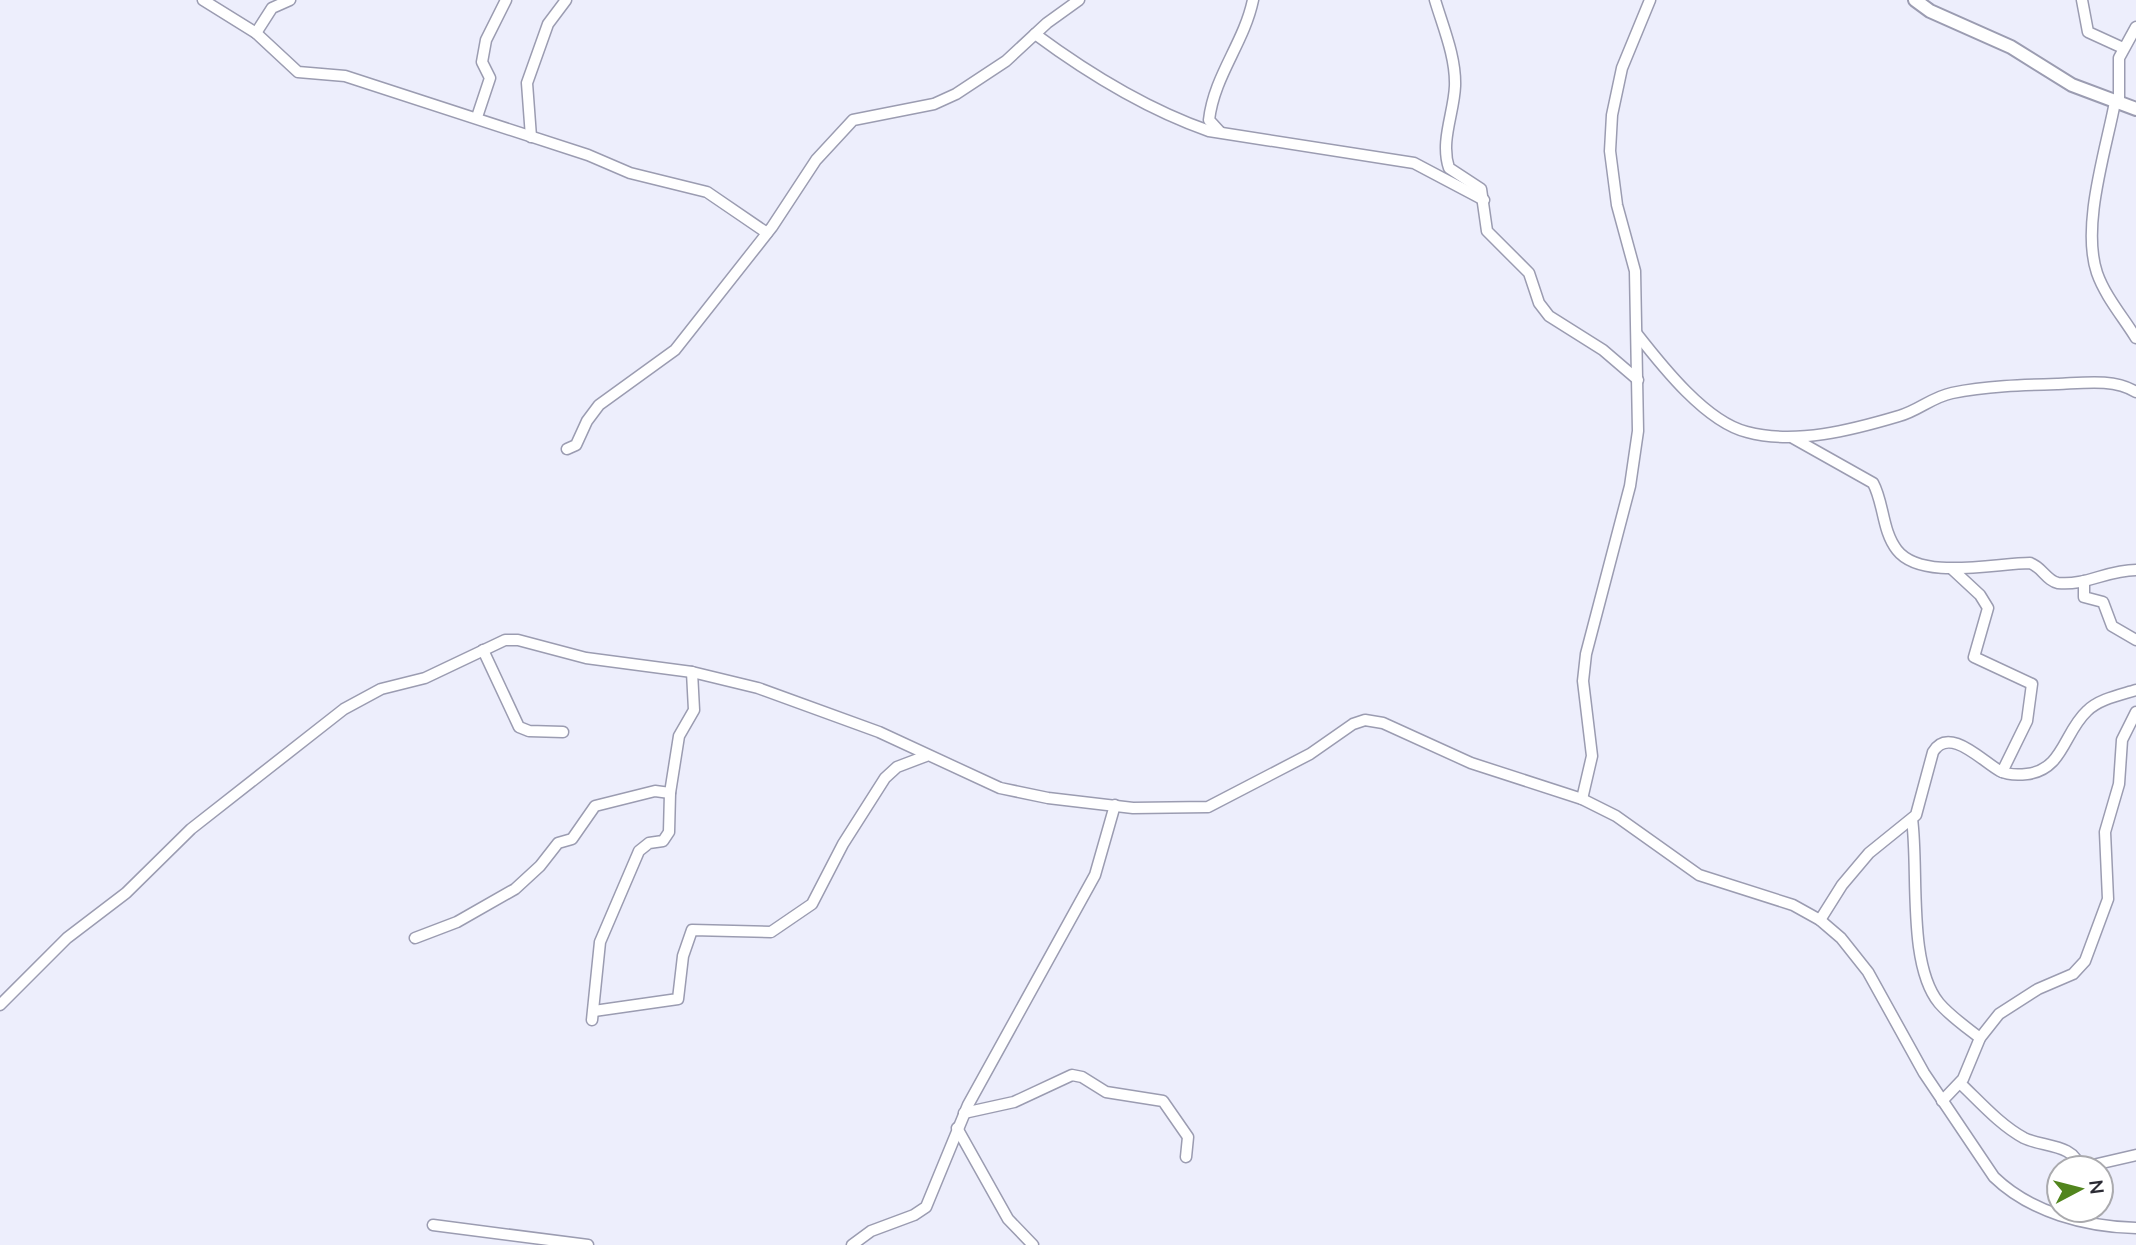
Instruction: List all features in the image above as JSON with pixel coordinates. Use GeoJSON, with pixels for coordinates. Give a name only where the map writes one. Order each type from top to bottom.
{"type":"FeatureCollection","features":[{"type":"Feature","properties":{"kind":"street"},"geometry":{"type":"LineString","coordinates":[[203,0],[256,33],[298,72],[345,76],[409,99],[477,117],[588,155],[630,173],[707,192],[767,233]]}},
{"type":"Feature","properties":{"kind":"street"},"geometry":{"type":"LineString","coordinates":[[256,33],[272,8],[290,0]]}},
{"type":"Feature","properties":{"kind":"street"},"geometry":{"type":"LineString","coordinates":[[477,117],[490,78],[482,62],[486,40],[506,0]]}},
{"type":"Feature","properties":{"kind":"street"},"geometry":{"type":"LineString","coordinates":[[531,137],[527,83],[548,24],[566,0]]}},
{"type":"Feature","properties":{"kind":"street"},"geometry":{"type":"LineString","coordinates":[[567,449],[576,445],[599,405],[675,350],[767,233],[816,160],[853,120],[940,102],[999,66],[1079,0]]}},
{"type":"Feature","properties":{"kind":"street"},"geometry":{"type":"LineString","coordinates":[[1220,132],[1209,120],[1213,96],[1241,38],[1253,0]]}},
{"type":"Feature","properties":{"kind":"street"},"geometry":{"type":"LineString","coordinates":[[1435,0],[1454,76],[1447,162],[1454,173],[1481,188],[1487,231],[1530,273],[1539,303],[1549,316],[1590,341],[1638,380]]}},
{"type":"Feature","properties":{"kind":"street"},"geometry":{"type":"LineString","coordinates":[[1582,799],[1592,756],[1583,681],[1586,654],[1630,486],[1638,431],[1634,264],[1617,205],[1609,150],[1612,115],[1621,71],[1650,0]]}},
{"type":"Feature","properties":{"kind":"street"},"geometry":{"type":"LineString","coordinates":[[1915,0],[1930,12],[2011,47],[2071,85],[2136,109]]}},
{"type":"Feature","properties":{"kind":"street"},"geometry":{"type":"LineString","coordinates":[[2082,0],[2088,32],[2123,48]]}},
{"type":"Feature","properties":{"kind":"street"},"geometry":{"type":"LineString","coordinates":[[2136,27],[2123,48],[2118,65],[2117,102],[2093,221],[2093,251],[2105,290],[2136,338]]}},
{"type":"Feature","properties":{"kind":"street"},"geometry":{"type":"LineString","coordinates":[[1035,34],[1076,65],[1160,113],[1220,132],[1414,163],[1484,200]]}},
{"type":"Feature","properties":{"kind":"street"},"geometry":{"type":"LineString","coordinates":[[1637,334],[1679,383],[1719,418],[1746,432],[1793,438],[1895,418],[1952,393],[2016,386],[2102,383],[2136,392]]}},
{"type":"Feature","properties":{"kind":"street"},"geometry":{"type":"LineString","coordinates":[[1793,438],[1873,483],[1881,512],[1898,551],[1923,565],[1952,569],[2030,564],[2055,582],[2084,581],[2112,571],[2136,570]]}},
{"type":"Feature","properties":{"kind":"street"},"geometry":{"type":"LineString","coordinates":[[1952,569],[1980,595],[1989,608],[1974,657],[2032,684],[2028,721],[2002,772]]}},
{"type":"Feature","properties":{"kind":"street"},"geometry":{"type":"LineString","coordinates":[[2084,581],[2084,597],[2103,602],[2112,626],[2136,640]]}},
{"type":"Feature","properties":{"kind":"street"},"geometry":{"type":"LineString","coordinates":[[0,1005],[68,938],[132,887],[191,829],[306,737],[367,695],[425,678],[505,640],[518,640],[586,658],[692,672],[801,702],[879,732],[1000,788],[1048,798],[1115,805],[1159,809],[1208,807],[1310,754],[1345,727],[1365,720],[1383,723],[1471,762],[1582,799],[1622,821],[1699,875],[1793,905],[1820,920],[1848,945],[1868,972],[1942,1101],[1994,1177],[2005,1188],[2037,1207],[2045,1209]]}},
{"type":"Feature","properties":{"kind":"street"},"geometry":{"type":"LineString","coordinates":[[483,650],[519,727],[529,732],[564,732]]}},
{"type":"Feature","properties":{"kind":"street"},"geometry":{"type":"LineString","coordinates":[[692,672],[694,710],[679,736],[670,793],[669,832],[663,841],[649,843],[639,851],[600,942],[596,960],[593,1016],[677,1000],[687,940],[692,930],[771,932],[811,904],[843,844],[885,778],[897,767],[926,756]]}},
{"type":"Feature","properties":{"kind":"street"},"geometry":{"type":"LineString","coordinates":[[1820,920],[1842,885],[1869,853],[1913,819],[1921,806],[1933,752],[1943,741],[1961,746],[2002,772],[2025,774],[2044,769],[2061,752],[2085,712],[2102,701],[2136,690]]}},
{"type":"Feature","properties":{"kind":"street"},"geometry":{"type":"LineString","coordinates":[[1942,1101],[1960,1083],[1980,1038],[1999,1014],[2038,989],[2073,974],[2085,961],[2108,899],[2105,832],[2119,785],[2122,740],[2136,712]]}},
{"type":"Feature","properties":{"kind":"street"},"geometry":{"type":"LineString","coordinates":[[415,938],[457,922],[515,889],[540,866],[558,843],[570,840],[595,806],[655,791],[670,793]]}},
{"type":"Feature","properties":{"kind":"street"},"geometry":{"type":"LineString","coordinates":[[852,1245],[871,1231],[914,1215],[926,1207],[964,1113],[1037,976],[1095,875],[1115,805]]}},
{"type":"Feature","properties":{"kind":"street"},"geometry":{"type":"LineString","coordinates":[[1913,819],[1921,962],[1930,989],[1939,1003],[1980,1038]]}},
{"type":"Feature","properties":{"kind":"street"},"geometry":{"type":"LineString","coordinates":[[964,1113],[1014,1102],[1067,1076],[1078,1076],[1106,1092],[1163,1101],[1188,1137],[1186,1157]]}},
{"type":"Feature","properties":{"kind":"street"},"geometry":{"type":"LineString","coordinates":[[1960,1083],[1995,1117],[2023,1137],[2071,1154]]}},
{"type":"Feature","properties":{"kind":"street"},"geometry":{"type":"LineString","coordinates":[[957,1128],[1008,1219],[1034,1245]]}},
{"type":"Feature","properties":{"kind":"street"},"geometry":{"type":"LineString","coordinates":[[2115,1160],[2136,1155]]}},
{"type":"Feature","properties":{"kind":"street"},"geometry":{"type":"LineString","coordinates":[[433,1224],[588,1245]]}},
{"type":"Feature","properties":{"kind":"street"},"geometry":{"type":"LineString","coordinates":[[2102,1224],[2136,1228]]}}]}
